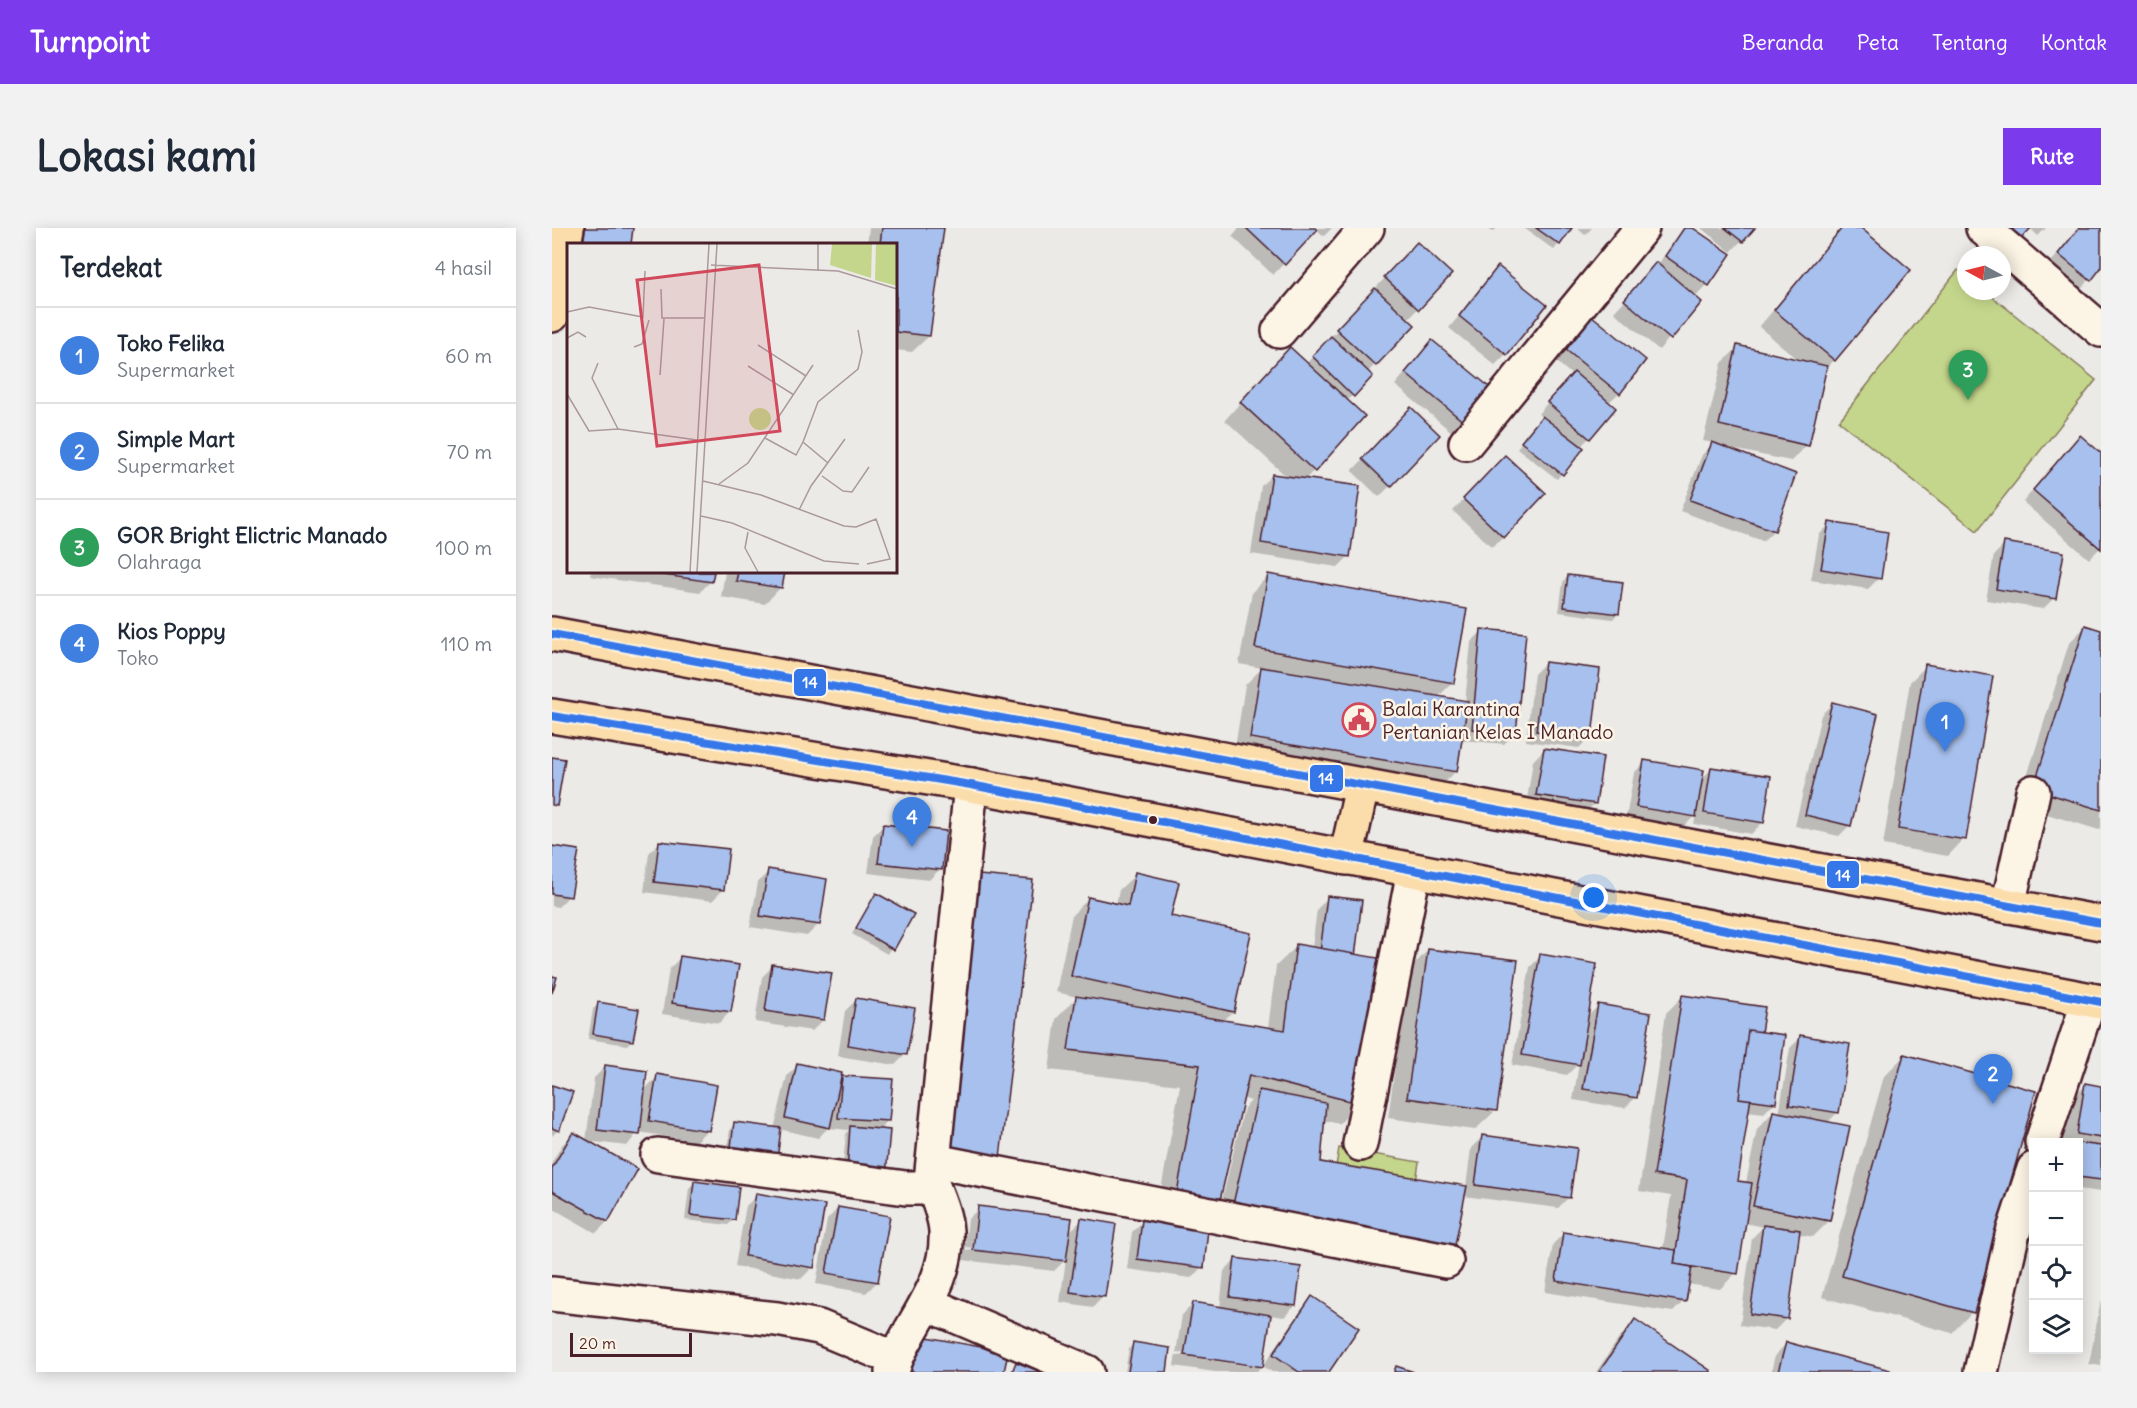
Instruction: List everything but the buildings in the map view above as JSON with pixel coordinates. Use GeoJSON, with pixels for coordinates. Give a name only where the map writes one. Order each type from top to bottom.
{"type":"FeatureCollection","features":[{"type":"Feature","properties":{"kind":"main road"},"geometry":{"type":"LineString","coordinates":[[552,315],[567,228]]}},
{"type":"Feature","properties":{"kind":"main road"},"geometry":{"type":"LineString","coordinates":[[552,634],[1362,787],[2101,922]]}},
{"type":"Feature","properties":{"kind":"main road"},"geometry":{"type":"LineString","coordinates":[[552,716],[971,785],[2095,1001]]}},
{"type":"Feature","properties":{"kind":"main road"},"geometry":{"type":"LineString","coordinates":[[1346,858],[1362,787]]}},
{"type":"Feature","properties":{"kind":"street"},"geometry":{"type":"LineString","coordinates":[[1279,331],[1367,228]]}},
{"type":"Feature","properties":{"kind":"street"},"geometry":{"type":"LineString","coordinates":[[1466,443],[1642,228]]}},
{"type":"Feature","properties":{"kind":"street"},"geometry":{"type":"LineString","coordinates":[[1983,228],[2101,330]]}},
{"type":"Feature","properties":{"kind":"street"},"geometry":{"type":"LineString","coordinates":[[552,1294],[777,1319],[819,1327],[894,1366],[904,1340],[928,1304],[944,1262],[946,1230],[933,1171],[971,785]]}},
{"type":"Feature","properties":{"kind":"street"},"geometry":{"type":"LineString","coordinates":[[2008,906],[2033,792]]}},
{"type":"Feature","properties":{"kind":"street"},"geometry":{"type":"LineString","coordinates":[[1360,1144],[1414,871]]}},
{"type":"Feature","properties":{"kind":"street"},"geometry":{"type":"LineString","coordinates":[[2044,1138],[2095,1001]]}},
{"type":"Feature","properties":{"kind":"street"},"geometry":{"type":"LineString","coordinates":[[658,1155],[906,1188],[922,1188],[933,1171]]}},
{"type":"Feature","properties":{"kind":"street"},"geometry":{"type":"LineString","coordinates":[[933,1171],[1446,1261]]}},
{"type":"Feature","properties":{"kind":"street"},"geometry":{"type":"LineString","coordinates":[[1981,1372],[2012,1236],[2029,1184]]}},
{"type":"Feature","properties":{"kind":"street"},"geometry":{"type":"LineString","coordinates":[[928,1304],[1087,1372]]}},
{"type":"Feature","properties":{"kind":"green space"},"geometry":{"type":"Polygon","coordinates":[[[1957,271],[1957,300],[1996,300],[2096,380],[1977,531],[1839,421],[1957,271]]]}},
{"type":"Feature","properties":{"kind":"green space"},"geometry":{"type":"Polygon","coordinates":[[[1339,1148],[1419,1162],[1414,1194],[1334,1179],[1339,1148]]]}},
{"type":"Feature","properties":{"kind":"transit line","name":"14"},"geometry":{"type":"LineString","coordinates":[[552,634],[2101,923]]}},
{"type":"Feature","properties":{"kind":"transit line","name":"14"},"geometry":{"type":"LineString","coordinates":[[552,716],[971,785],[2101,1002]]}},
{"type":"Feature","properties":{"kind":"place","name":"GOR Bright Elictric Manado"},"geometry":{"type":"Point","coordinates":[1968,400]}},
{"type":"Feature","properties":{"kind":"place","name":"Balai Karantina Pertanian Kelas I Manado"},"geometry":{"type":"Point","coordinates":[1359,720]}},
{"type":"Feature","properties":{"kind":"place","name":"Toko Felika"},"geometry":{"type":"Point","coordinates":[1945,752]}},
{"type":"Feature","properties":{"kind":"place","name":"Kios Poppy"},"geometry":{"type":"Point","coordinates":[912,847]}},
{"type":"Feature","properties":{"kind":"place","name":"Simple Mart"},"geometry":{"type":"Point","coordinates":[1993,1104]}}]}
